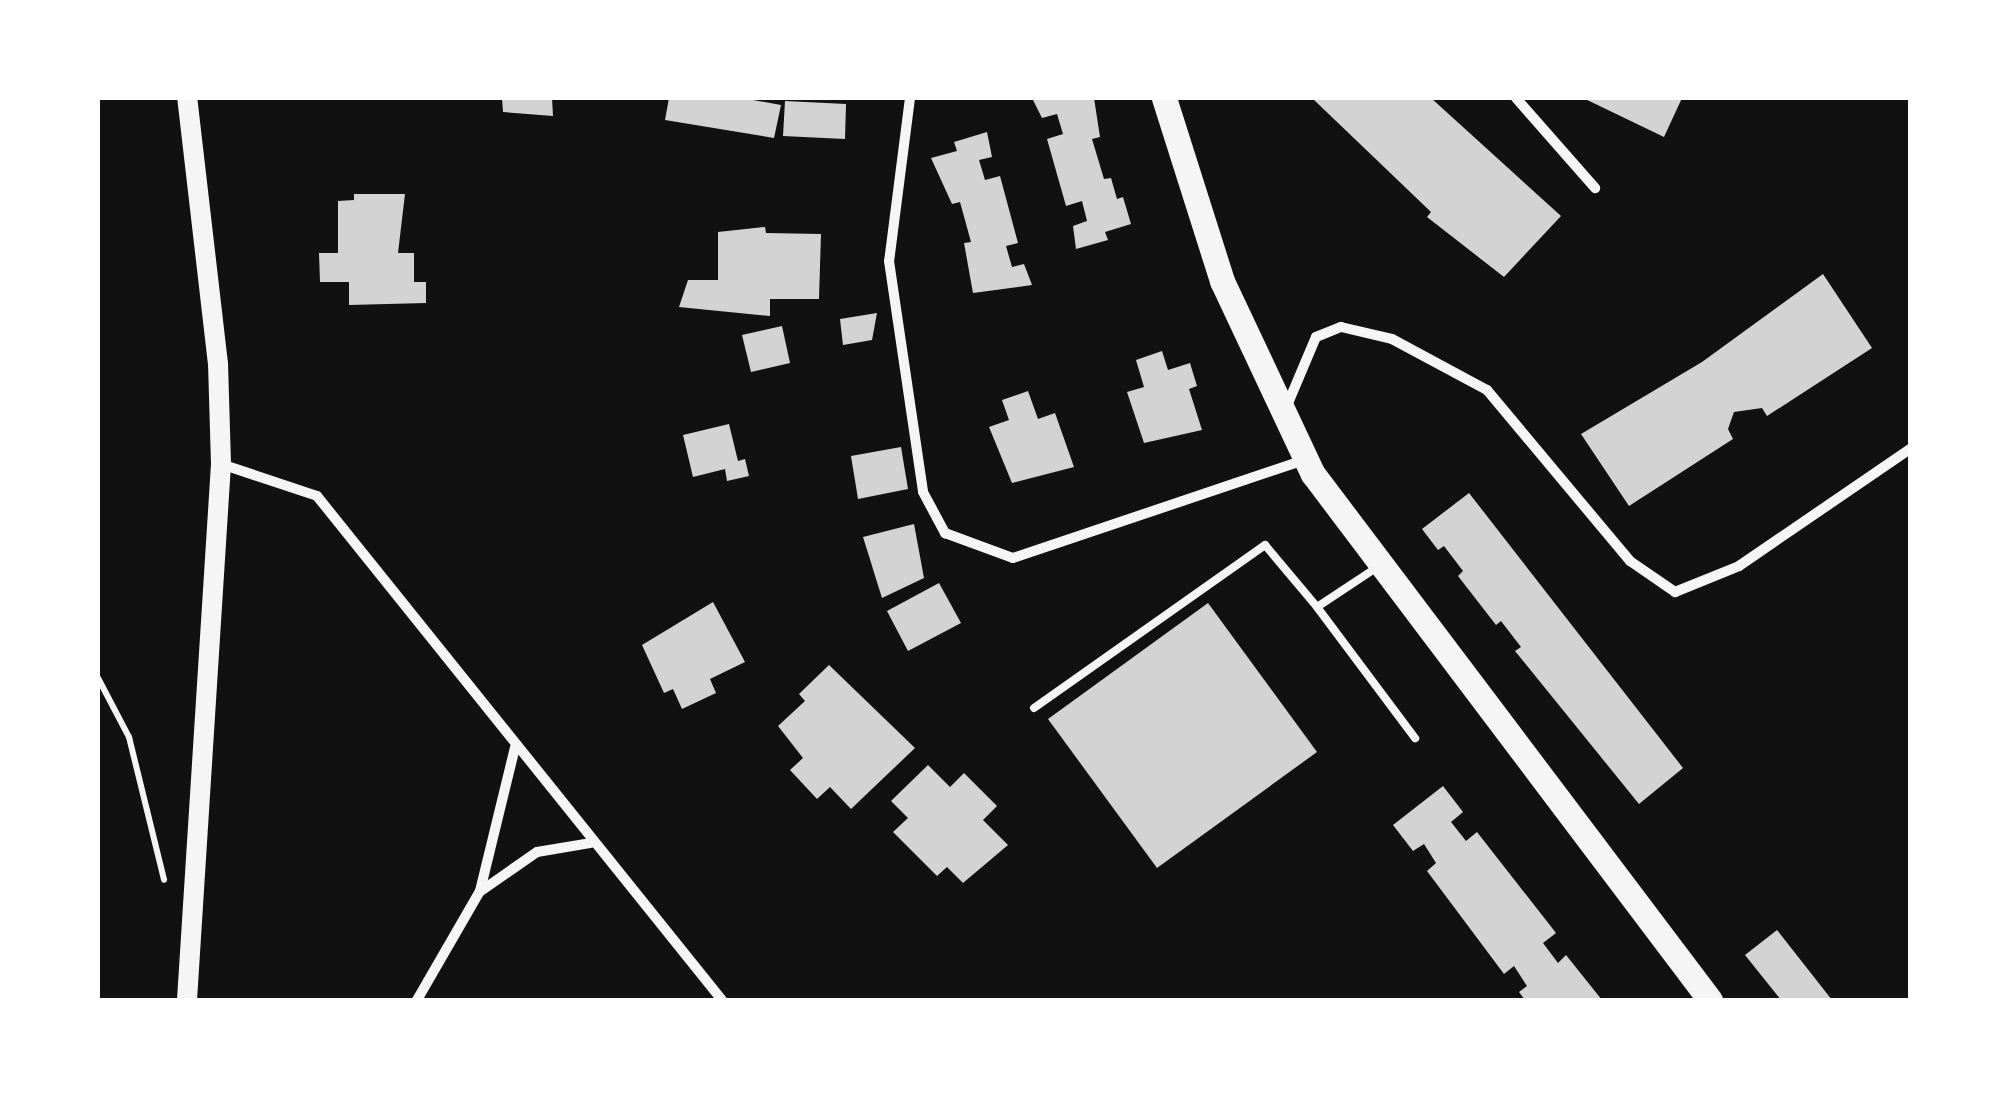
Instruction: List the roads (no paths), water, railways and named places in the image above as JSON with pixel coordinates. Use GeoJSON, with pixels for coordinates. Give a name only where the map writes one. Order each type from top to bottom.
{"type":"FeatureCollection","features":[{"type":"Feature","properties":{"kind":"main road"},"geometry":{"type":"LineString","coordinates":[[187,98],[218,364],[221,464],[218,577],[187,1000]]}},
{"type":"Feature","properties":{"kind":"main road"},"geometry":{"type":"LineString","coordinates":[[1164,98],[1222,282],[1286,409],[1306,460],[1710,1000]]}},
{"type":"Feature","properties":{"kind":"street"},"geometry":{"type":"LineString","coordinates":[[910,98],[888,261],[923,492],[945,533],[1013,558],[1306,460]]}},
{"type":"Feature","properties":{"kind":"street"},"geometry":{"type":"LineString","coordinates":[[1516,98],[1596,188]]}},
{"type":"Feature","properties":{"kind":"street"},"geometry":{"type":"LineString","coordinates":[[1286,409],[1316,337],[1341,327],[1392,339],[1487,390],[1630,561],[1675,592],[1739,566],[1910,450]]}},
{"type":"Feature","properties":{"kind":"street"},"geometry":{"type":"LineString","coordinates":[[221,464],[317,496],[590,843],[722,1000]]}},
{"type":"Feature","properties":{"kind":"street"},"geometry":{"type":"LineString","coordinates":[[416,1000],[480,891],[515,747]]}},
{"type":"Feature","properties":{"kind":"street"},"geometry":{"type":"LineString","coordinates":[[480,891],[537,852],[590,843]]}},
{"type":"Feature","properties":{"kind":"lane"},"geometry":{"type":"LineString","coordinates":[[1034,708],[1265,545],[1318,607],[1416,738]]}},
{"type":"Feature","properties":{"kind":"lane"},"geometry":{"type":"LineString","coordinates":[[1318,607],[1382,563]]}}]}
